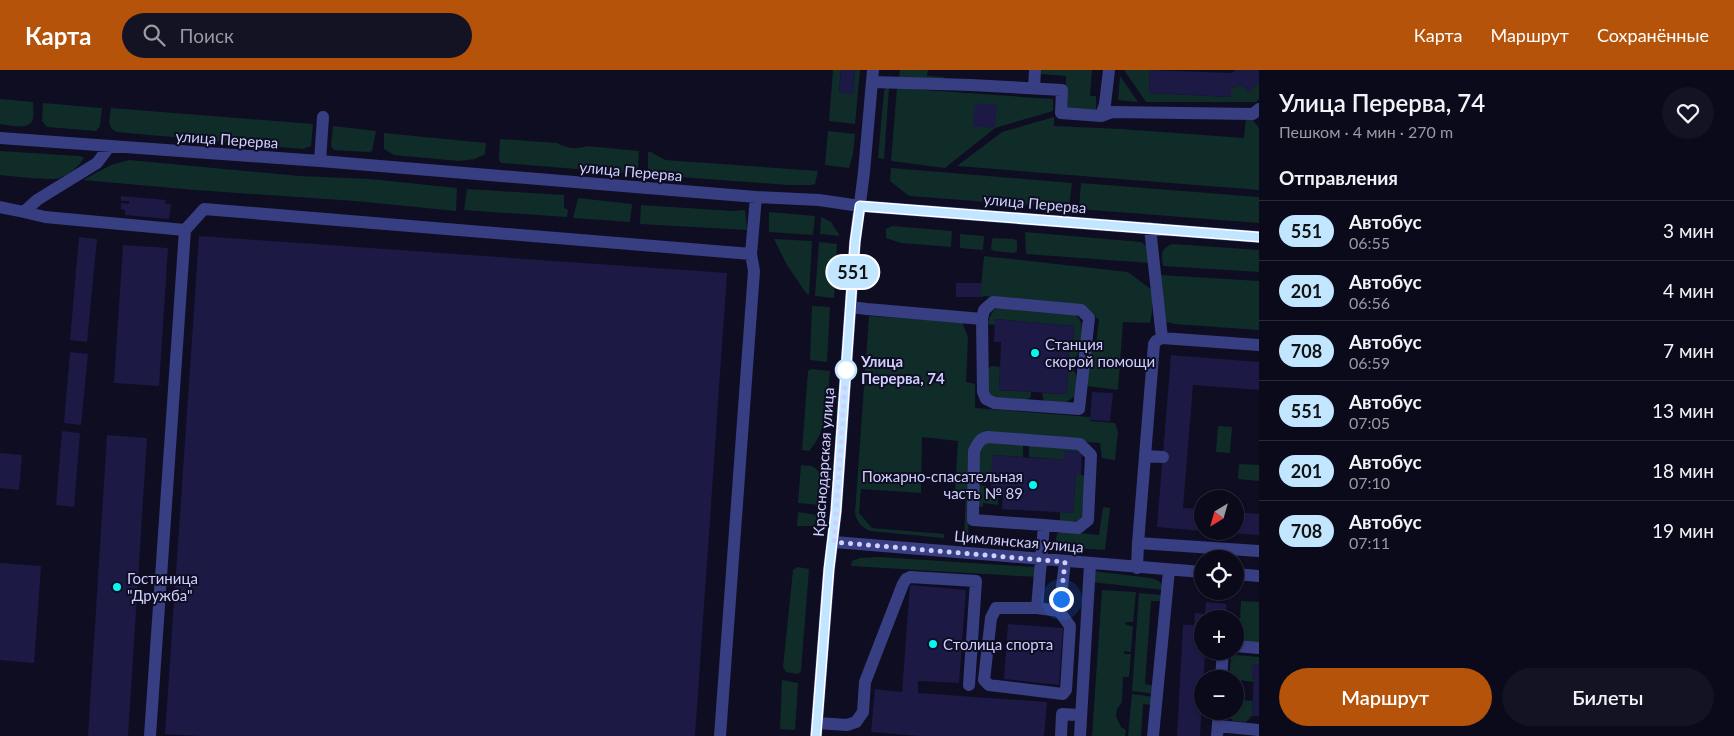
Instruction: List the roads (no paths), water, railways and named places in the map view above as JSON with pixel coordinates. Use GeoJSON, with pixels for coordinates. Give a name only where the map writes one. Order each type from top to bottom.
{"type":"FeatureCollection","features":[{"type":"Feature","properties":{"kind":"street"},"geometry":{"type":"LineString","coordinates":[[1034,88],[1035,70]]}},
{"type":"Feature","properties":{"kind":"street"},"geometry":{"type":"LineString","coordinates":[[1101,116],[1105,104],[1109,70]]}},
{"type":"Feature","properties":{"kind":"street"},"geometry":{"type":"LineString","coordinates":[[873,76],[949,84],[1062,90],[1061,113],[1101,116],[1112,112],[1253,114],[1259,109]]}},
{"type":"Feature","properties":{"kind":"street","name":"Краснодарская улица"},"geometry":{"type":"LineString","coordinates":[[816,730],[829,569],[834,542],[855,242],[873,76]]}},
{"type":"Feature","properties":{"kind":"street"},"geometry":{"type":"LineString","coordinates":[[320,162],[323,117]]}},
{"type":"Feature","properties":{"kind":"street","name":"улица Перерва"},"geometry":{"type":"LineString","coordinates":[[0,138],[756,197],[819,200],[860,206],[1259,237]]}},
{"type":"Feature","properties":{"kind":"street"},"geometry":{"type":"LineString","coordinates":[[24,212],[37,200],[97,163],[109,146]]}},
{"type":"Feature","properties":{"kind":"street"},"geometry":{"type":"LineString","coordinates":[[720,736],[754,271],[751,254],[756,197]]}},
{"type":"Feature","properties":{"kind":"street"},"geometry":{"type":"LineString","coordinates":[[0,207],[45,218],[185,230]]}},
{"type":"Feature","properties":{"kind":"street"},"geometry":{"type":"LineString","coordinates":[[150,736],[185,230],[204,210],[751,254]]}},
{"type":"Feature","properties":{"kind":"street"},"geometry":{"type":"LineString","coordinates":[[1150,228],[1162,338]]}},
{"type":"Feature","properties":{"kind":"street"},"geometry":{"type":"LineString","coordinates":[[993,302],[1081,310],[1089,318],[1079,409],[994,403],[986,399],[982,392],[982,319],[984,310],[993,302]]}},
{"type":"Feature","properties":{"kind":"street"},"geometry":{"type":"LineString","coordinates":[[851,306],[982,319]]}},
{"type":"Feature","properties":{"kind":"street"},"geometry":{"type":"LineString","coordinates":[[1137,568],[1153,347],[1156,341],[1162,338],[1259,345]]}},
{"type":"Feature","properties":{"kind":"street"},"geometry":{"type":"LineString","coordinates":[[983,438],[1080,444],[1091,455],[1088,520],[1078,528],[1044,525],[973,520],[974,450],[983,438]]}},
{"type":"Feature","properties":{"kind":"street"},"geometry":{"type":"LineString","coordinates":[[1145,456],[1163,457]]}},
{"type":"Feature","properties":{"kind":"street"},"geometry":{"type":"LineString","coordinates":[[1037,608],[1044,525]]}},
{"type":"Feature","properties":{"kind":"street","name":"Цимлянская улица"},"geometry":{"type":"LineString","coordinates":[[834,542],[1194,572]]}},
{"type":"Feature","properties":{"kind":"street"},"geometry":{"type":"LineString","coordinates":[[1138,543],[1259,552]]}},
{"type":"Feature","properties":{"kind":"street"},"geometry":{"type":"LineString","coordinates":[[1059,610],[996,608],[991,618],[984,680],[989,686],[1063,694],[1066,690],[1070,626],[1059,610],[1065,562]]}},
{"type":"Feature","properties":{"kind":"street"},"geometry":{"type":"LineString","coordinates":[[1080,736],[1090,564]]}},
{"type":"Feature","properties":{"kind":"street"},"geometry":{"type":"LineString","coordinates":[[1153,736],[1169,570]]}},
{"type":"Feature","properties":{"kind":"street"},"geometry":{"type":"LineString","coordinates":[[1244,575],[1259,576]]}},
{"type":"Feature","properties":{"kind":"street"},"geometry":{"type":"LineString","coordinates":[[816,730],[856,722],[863,712],[865,682],[902,584],[910,577],[976,581],[969,685]]}},
{"type":"Feature","properties":{"kind":"street"},"geometry":{"type":"LineString","coordinates":[[1244,647],[1259,648]]}},
{"type":"Feature","properties":{"kind":"street"},"geometry":{"type":"LineString","coordinates":[[1061,736],[1063,709],[1081,715]]}},
{"type":"Feature","properties":{"kind":"street"},"geometry":{"type":"LineString","coordinates":[[1218,731],[1259,730]]}},
{"type":"Feature","properties":{"kind":"place","name":"Станция скорой помощи"},"geometry":{"type":"Point","coordinates":[1035,353]}},
{"type":"Feature","properties":{"kind":"place","name":"Улица Перерва, 74"},"geometry":{"type":"Point","coordinates":[846,370]}},
{"type":"Feature","properties":{"kind":"place","name":"Пожарно-спасательная часть № 89"},"geometry":{"type":"Point","coordinates":[1033,485]}},
{"type":"Feature","properties":{"kind":"place","name":"Гостиница \"Дружба\""},"geometry":{"type":"Point","coordinates":[117,587]}},
{"type":"Feature","properties":{"kind":"place","name":"Столица спорта"},"geometry":{"type":"Point","coordinates":[933,644]}}]}
